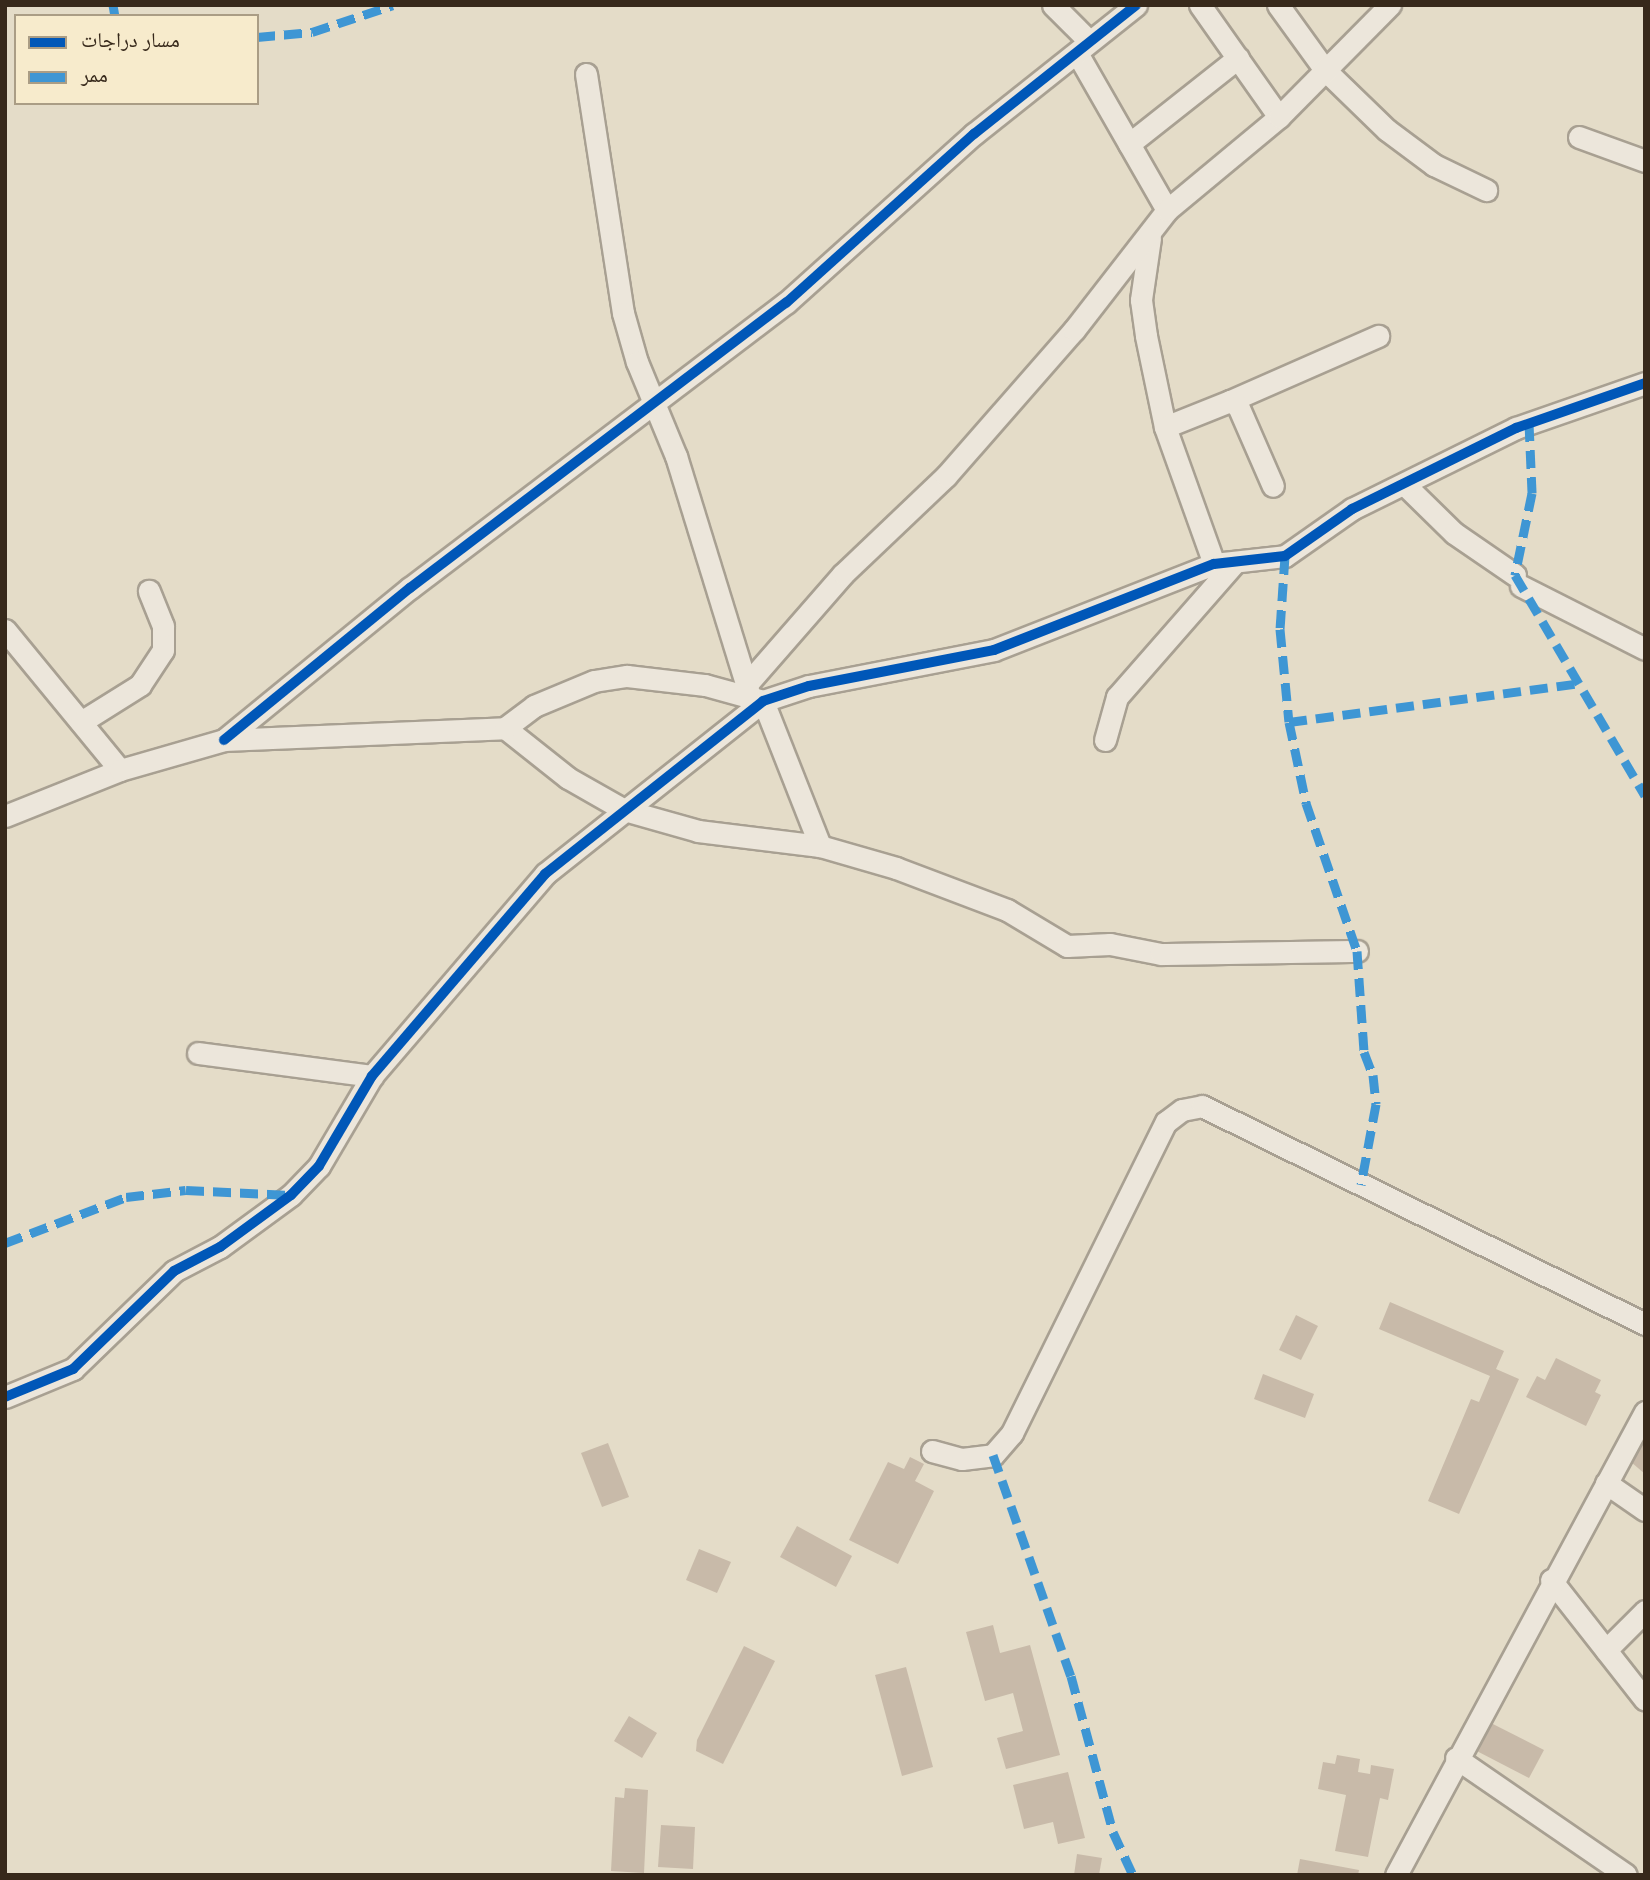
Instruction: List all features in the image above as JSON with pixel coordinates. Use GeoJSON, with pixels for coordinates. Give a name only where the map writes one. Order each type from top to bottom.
{"type":"FeatureCollection","features":[{"type":"Feature","properties":{"kind":"street"},"geometry":{"type":"LineString","coordinates":[[1053,5],[1082,46],[1129,144],[1167,211]]}},
{"type":"Feature","properties":{"kind":"street"},"geometry":{"type":"LineString","coordinates":[[224,740],[410,588],[659,404],[786,303],[974,134],[1136,5]]}},
{"type":"Feature","properties":{"kind":"street"},"geometry":{"type":"LineString","coordinates":[[1200,5],[1279,117]]}},
{"type":"Feature","properties":{"kind":"street"},"geometry":{"type":"LineString","coordinates":[[1278,5],[1325,70],[1387,130],[1434,165],[1486,190]]}},
{"type":"Feature","properties":{"kind":"street"},"geometry":{"type":"LineString","coordinates":[[5,1397],[73,1369],[174,1271],[220,1247],[291,1195],[319,1166],[372,1076],[545,874],[624,810],[753,694],[843,574],[946,476],[1150,237],[1167,211],[1279,117],[1390,5]]}},
{"type":"Feature","properties":{"kind":"street"},"geometry":{"type":"LineString","coordinates":[[1129,144],[1238,58]]}},
{"type":"Feature","properties":{"kind":"street"},"geometry":{"type":"LineString","coordinates":[[586,74],[594,153],[623,313],[637,362],[659,404],[753,694],[820,846]]}},
{"type":"Feature","properties":{"kind":"street"},"geometry":{"type":"LineString","coordinates":[[1578,137],[1645,161]]}},
{"type":"Feature","properties":{"kind":"street"},"geometry":{"type":"LineString","coordinates":[[1150,237],[1141,300],[1165,427],[1225,563]]}},
{"type":"Feature","properties":{"kind":"street"},"geometry":{"type":"LineString","coordinates":[[1165,427],[1378,336]]}},
{"type":"Feature","properties":{"kind":"street"},"geometry":{"type":"LineString","coordinates":[[5,816],[120,770],[224,740],[505,728],[534,706],[594,681],[627,676],[753,694],[809,686],[993,650],[1225,563],[1285,556],[1352,509],[1516,428],[1645,383]]}},
{"type":"Feature","properties":{"kind":"street"},"geometry":{"type":"LineString","coordinates":[[1230,401],[1238,406],[1273,486]]}},
{"type":"Feature","properties":{"kind":"street"},"geometry":{"type":"LineString","coordinates":[[1404,484],[1454,533],[1518,581],[1642,640]]}},
{"type":"Feature","properties":{"kind":"street"},"geometry":{"type":"LineString","coordinates":[[1105,740],[1116,697],[1225,563]]}},
{"type":"Feature","properties":{"kind":"street"},"geometry":{"type":"LineString","coordinates":[[81,722],[140,685],[163,650],[163,626],[149,591]]}},
{"type":"Feature","properties":{"kind":"street"},"geometry":{"type":"LineString","coordinates":[[8,638],[120,770]]}},
{"type":"Feature","properties":{"kind":"street"},"geometry":{"type":"LineString","coordinates":[[505,728],[568,778],[624,810],[698,831],[820,846],[1007,910],[1067,946],[1125,945],[1161,954],[1357,951]]}},
{"type":"Feature","properties":{"kind":"street"},"geometry":{"type":"LineString","coordinates":[[198,1053],[372,1076]]}},
{"type":"Feature","properties":{"kind":"street"},"geometry":{"type":"LineString","coordinates":[[932,1451],[962,1459],[993,1455],[1012,1433],[1166,1122],[1182,1110],[1202,1106],[1645,1324]]}},
{"type":"Feature","properties":{"kind":"street"},"geometry":{"type":"LineString","coordinates":[[1396,1875],[1550,1580],[1644,1417]]}},
{"type":"Feature","properties":{"kind":"street"},"geometry":{"type":"LineString","coordinates":[[1606,1483],[1645,1510]]}},
{"type":"Feature","properties":{"kind":"street"},"geometry":{"type":"LineString","coordinates":[[1550,1580],[1645,1700]]}},
{"type":"Feature","properties":{"kind":"street"},"geometry":{"type":"LineString","coordinates":[[1606,1650],[1645,1611]]}},
{"type":"Feature","properties":{"kind":"street"},"geometry":{"type":"LineString","coordinates":[[1456,1758],[1626,1875]]}},
{"type":"Feature","properties":{"kind":"building"},"geometry":{"type":"Polygon","coordinates":[[[1390,1302],[1504,1351],[1496,1369],[1519,1379],[1459,1514],[1428,1501],[1471,1399],[1479,1402],[1490,1376],[1379,1329],[1390,1302]]]}},
{"type":"Feature","properties":{"kind":"building"},"geometry":{"type":"Polygon","coordinates":[[[1296,1315],[1318,1326],[1301,1360],[1279,1350],[1296,1315]]]}},
{"type":"Feature","properties":{"kind":"building"},"geometry":{"type":"Polygon","coordinates":[[[1556,1358],[1601,1380],[1595,1392],[1601,1395],[1586,1426],[1526,1397],[1537,1376],[1545,1380],[1556,1358]]]}},
{"type":"Feature","properties":{"kind":"building"},"geometry":{"type":"Polygon","coordinates":[[[1263,1374],[1314,1394],[1305,1418],[1254,1399],[1263,1374]]]}},
{"type":"Feature","properties":{"kind":"building"},"geometry":{"type":"Polygon","coordinates":[[[1645,1435],[1645,1474],[1631,1462],[1645,1435]]]}},
{"type":"Feature","properties":{"kind":"building"},"geometry":{"type":"Polygon","coordinates":[[[608,1443],[629,1497],[602,1507],[581,1453],[608,1443]]]}},
{"type":"Feature","properties":{"kind":"building"},"geometry":{"type":"Polygon","coordinates":[[[910,1457],[924,1464],[915,1481],[934,1491],[898,1564],[849,1540],[888,1462],[904,1469],[910,1457]]]}},
{"type":"Feature","properties":{"kind":"building"},"geometry":{"type":"Polygon","coordinates":[[[797,1526],[852,1556],[836,1587],[780,1557],[797,1526]]]}},
{"type":"Feature","properties":{"kind":"building"},"geometry":{"type":"Polygon","coordinates":[[[699,1549],[731,1562],[717,1593],[686,1580],[699,1549]]]}},
{"type":"Feature","properties":{"kind":"building"},"geometry":{"type":"Polygon","coordinates":[[[993,1625],[1000,1653],[1030,1645],[1060,1755],[1006,1769],[997,1738],[1023,1731],[1013,1693],[985,1701],[966,1632],[993,1625]]]}},
{"type":"Feature","properties":{"kind":"building"},"geometry":{"type":"Polygon","coordinates":[[[744,1646],[775,1661],[723,1764],[696,1751],[697,1740],[744,1646]]]}},
{"type":"Feature","properties":{"kind":"building"},"geometry":{"type":"Polygon","coordinates":[[[906,1667],[933,1767],[902,1776],[875,1675],[906,1667]]]}},
{"type":"Feature","properties":{"kind":"building"},"geometry":{"type":"Polygon","coordinates":[[[629,1716],[657,1733],[642,1758],[614,1741],[629,1716]]]}},
{"type":"Feature","properties":{"kind":"building"},"geometry":{"type":"Polygon","coordinates":[[[1485,1720],[1544,1750],[1529,1778],[1471,1748],[1485,1720]]]}},
{"type":"Feature","properties":{"kind":"building"},"geometry":{"type":"Polygon","coordinates":[[[1337,1755],[1360,1759],[1358,1772],[1370,1774],[1371,1765],[1394,1769],[1388,1800],[1380,1798],[1368,1857],[1335,1851],[1346,1795],[1318,1789],[1323,1762],[1335,1764],[1337,1755]]]}},
{"type":"Feature","properties":{"kind":"building"},"geometry":{"type":"Polygon","coordinates":[[[1068,1772],[1085,1838],[1058,1844],[1053,1822],[1024,1829],[1013,1785],[1068,1772]]]}},
{"type":"Feature","properties":{"kind":"building"},"geometry":{"type":"Polygon","coordinates":[[[625,1788],[648,1790],[644,1873],[611,1871],[615,1797],[624,1798],[625,1788]]]}},
{"type":"Feature","properties":{"kind":"building"},"geometry":{"type":"Polygon","coordinates":[[[661,1825],[695,1827],[693,1869],[658,1867],[661,1825]]]}},
{"type":"Feature","properties":{"kind":"building"},"geometry":{"type":"Polygon","coordinates":[[[1077,1854],[1102,1858],[1099,1875],[1074,1875],[1077,1854]]]}},
{"type":"Feature","properties":{"kind":"building"},"geometry":{"type":"Polygon","coordinates":[[[1300,1859],[1359,1870],[1358,1875],[1297,1875],[1300,1859]]]}},
{"type":"Feature","properties":{"kind":"marked path"},"geometry":{"type":"LineString","coordinates":[[113,5],[115,14]]}},
{"type":"Feature","properties":{"kind":"marked path"},"geometry":{"type":"LineString","coordinates":[[259,37],[312,32],[393,5]]}},
{"type":"Feature","properties":{"kind":"marked path"},"geometry":{"type":"LineString","coordinates":[[1529,423],[1532,493],[1515,575],[1645,796]]}},
{"type":"Feature","properties":{"kind":"marked path"},"geometry":{"type":"LineString","coordinates":[[1285,556],[1280,629],[1289,722],[1306,803],[1357,951],[1364,1052],[1373,1075],[1376,1104],[1361,1185]]}},
{"type":"Feature","properties":{"kind":"marked path"},"geometry":{"type":"LineString","coordinates":[[1289,722],[1580,683]]}},
{"type":"Feature","properties":{"kind":"marked path"},"geometry":{"type":"LineString","coordinates":[[5,1243],[126,1197],[186,1190],[290,1195]]}},
{"type":"Feature","properties":{"kind":"marked path"},"geometry":{"type":"LineString","coordinates":[[993,1455],[1071,1676],[1113,1832],[1133,1875]]}},
{"type":"Feature","properties":{"kind":"cycle path"},"geometry":{"type":"LineString","coordinates":[[224,740],[410,588],[786,303],[974,134],[1136,5]]}},
{"type":"Feature","properties":{"kind":"cycle path"},"geometry":{"type":"LineString","coordinates":[[5,1397],[73,1369],[174,1271],[220,1247],[291,1195],[319,1166],[372,1076],[545,874],[763,701],[809,686],[994,650],[1214,564],[1285,556],[1352,509],[1516,428],[1645,383]]}}]}
